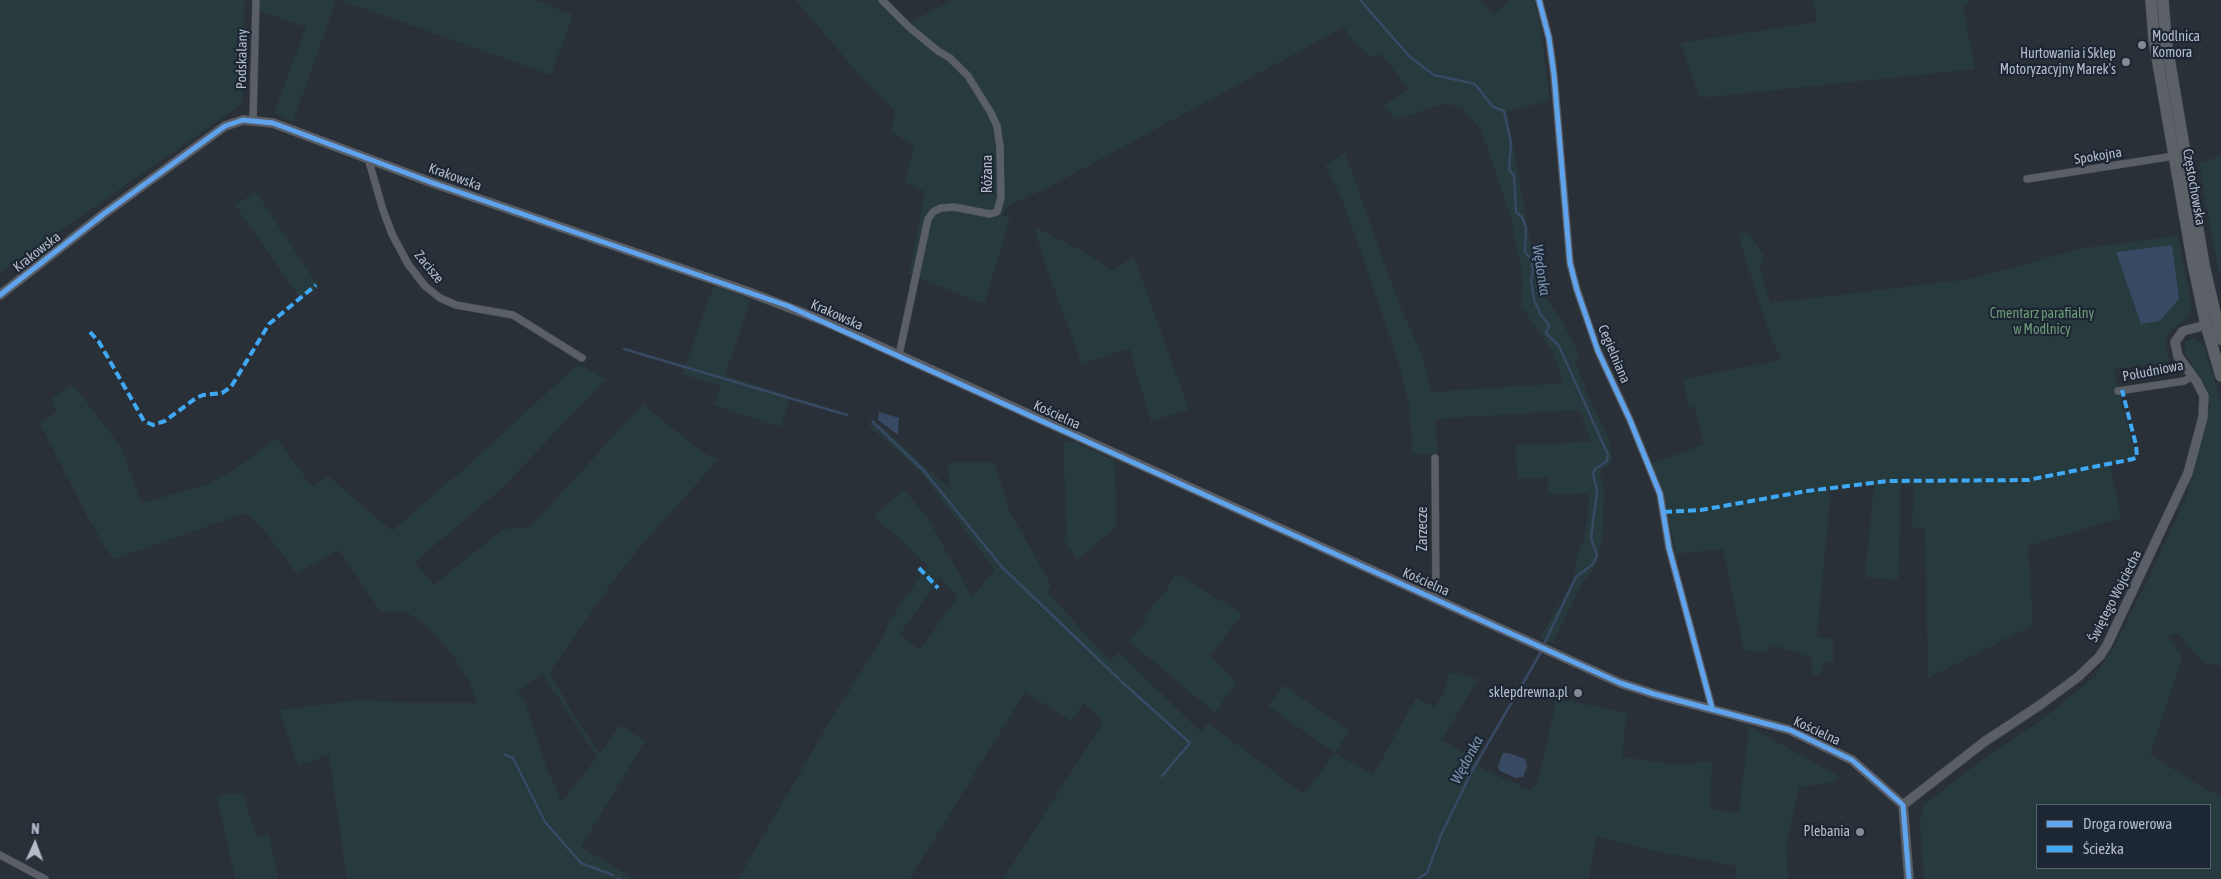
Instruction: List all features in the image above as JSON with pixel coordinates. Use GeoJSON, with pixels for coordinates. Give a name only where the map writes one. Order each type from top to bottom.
{"type":"FeatureCollection","features":[{"type":"Feature","properties":{"kind":"main road","name":"Częstochowska"},"geometry":{"type":"LineString","coordinates":[[2151,0],[2154,40],[2174,156],[2214,321],[2221,339]]}},
{"type":"Feature","properties":{"kind":"main road","name":"Częstochowska"},"geometry":{"type":"LineString","coordinates":[[2163,0],[2166,40],[2214,321],[2221,376]]}},
{"type":"Feature","properties":{"kind":"street","name":"Podskalany"},"geometry":{"type":"LineString","coordinates":[[253,120],[256,0]]}},
{"type":"Feature","properties":{"kind":"street","name":"Różana"},"geometry":{"type":"LineString","coordinates":[[882,0],[922,38],[950,58],[968,76],[997,126],[1000,147],[1001,198],[997,212],[990,214],[954,207],[941,208],[933,212],[928,219],[899,355]]}},
{"type":"Feature","properties":{"kind":"street","name":"Cegielniana"},"geometry":{"type":"LineString","coordinates":[[1539,0],[1549,38],[1554,75],[1570,263],[1577,290],[1598,351],[1630,420],[1660,494],[1669,548],[1712,708]]}},
{"type":"Feature","properties":{"kind":"street","name":"Krakowska"},"geometry":{"type":"LineString","coordinates":[[0,295],[105,213],[225,126],[243,120],[253,120],[273,123],[788,306],[938,372]]}},
{"type":"Feature","properties":{"kind":"street","name":"Spokojna"},"geometry":{"type":"LineString","coordinates":[[2027,179],[2174,156]]}},
{"type":"Feature","properties":{"kind":"street","name":"Zacisze"},"geometry":{"type":"LineString","coordinates":[[368,158],[392,234],[408,264],[425,286],[440,298],[456,305],[513,314],[582,358]]}},
{"type":"Feature","properties":{"kind":"street","name":"Świętego Wojciecha"},"geometry":{"type":"LineString","coordinates":[[1903,805],[1984,742],[2055,694],[2100,656],[2124,612],[2188,473],[2204,408],[2202,391],[2178,356],[2174,342],[2183,331],[2214,321]]}},
{"type":"Feature","properties":{"kind":"street","name":"Kościelna"},"geometry":{"type":"LineString","coordinates":[[938,372],[1620,683],[1654,694],[1790,730],[1852,760],[1903,805]]}},
{"type":"Feature","properties":{"kind":"street","name":"Południowa"},"geometry":{"type":"LineString","coordinates":[[2118,391],[2184,381],[2193,376]]}},
{"type":"Feature","properties":{"kind":"street","name":"Zarzecze"},"geometry":{"type":"LineString","coordinates":[[1436,458],[1436,599]]}},
{"type":"Feature","properties":{"kind":"street"},"geometry":{"type":"LineString","coordinates":[[1903,805],[1909,879]]}},
{"type":"Feature","properties":{"kind":"street"},"geometry":{"type":"LineString","coordinates":[[0,856],[45,879]]}},
{"type":"Feature","properties":{"kind":"green space"},"geometry":{"type":"Polygon","coordinates":[[[0,0],[245,0],[242,104],[0,273],[0,0]]]}},
{"type":"Feature","properties":{"kind":"green space"},"geometry":{"type":"Polygon","coordinates":[[[258,0],[336,0],[293,122],[274,113],[306,27],[259,11],[258,0]]]}},
{"type":"Feature","properties":{"kind":"green space"},"geometry":{"type":"Polygon","coordinates":[[[340,0],[536,0],[573,15],[551,75],[340,0]]]}},
{"type":"Feature","properties":{"kind":"green space"},"geometry":{"type":"Polygon","coordinates":[[[796,0],[876,0],[945,61],[958,64],[908,23],[953,0],[1479,0],[1493,14],[1511,0],[1534,0],[1540,23],[1550,101],[1507,111],[1538,285],[1563,323],[1579,354],[1576,363],[1588,396],[1608,437],[1612,458],[1610,465],[1600,471],[1604,494],[1602,543],[1592,571],[1582,583],[1553,644],[1540,638],[1574,578],[1577,555],[1585,536],[1590,493],[1549,494],[1548,477],[1518,479],[1515,445],[1592,442],[1579,410],[1435,419],[1438,454],[1413,454],[1409,405],[1398,360],[1343,201],[1325,165],[1345,153],[1399,304],[1423,357],[1431,392],[1564,383],[1554,354],[1521,306],[1523,279],[1510,214],[1481,130],[1462,108],[1445,103],[1396,120],[1383,106],[1409,89],[1381,54],[1372,58],[1352,40],[1344,27],[1053,185],[1006,207],[1002,215],[1010,219],[984,304],[909,274],[925,192],[905,181],[914,145],[891,132],[895,117],[894,110],[855,70],[796,0]]]}},
{"type":"Feature","properties":{"kind":"green space"},"geometry":{"type":"Polygon","coordinates":[[[1813,0],[1969,0],[1970,4],[1963,6],[1975,69],[1700,98],[1680,43],[1817,22],[1813,0]]]}},
{"type":"Feature","properties":{"kind":"green space"},"geometry":{"type":"Polygon","coordinates":[[[2221,156],[2221,271],[2218,270],[2199,163],[2221,156]]]}},
{"type":"Feature","properties":{"kind":"green space"},"geometry":{"type":"Polygon","coordinates":[[[256,192],[319,287],[300,298],[235,205],[256,192]]]}},
{"type":"Feature","properties":{"kind":"green space"},"geometry":{"type":"Polygon","coordinates":[[[1034,227],[1088,254],[1112,270],[1134,257],[1189,410],[1151,421],[1129,348],[1082,364],[1046,267],[1034,227]]]}},
{"type":"Feature","properties":{"kind":"green space","name":"Cmentarz parafialny w Modlnicy"},"geometry":{"type":"Polygon","coordinates":[[[1748,232],[1764,255],[1760,267],[1770,303],[1971,279],[2083,248],[2178,236],[2192,307],[2189,317],[2171,330],[2166,338],[2166,348],[2170,362],[2113,369],[2136,459],[2110,465],[2121,518],[2028,546],[2033,625],[1928,678],[1925,529],[1912,527],[1914,485],[1901,485],[1898,580],[1865,577],[1874,485],[1831,486],[1817,637],[1833,639],[1833,663],[1824,662],[1819,676],[1811,674],[1812,658],[1770,644],[1767,653],[1744,650],[1723,549],[1676,554],[1663,494],[1651,464],[1704,444],[1694,407],[1689,407],[1683,379],[1781,360],[1767,327],[1738,234],[1748,232]]]}},
{"type":"Feature","properties":{"kind":"green space"},"geometry":{"type":"Polygon","coordinates":[[[714,285],[751,299],[725,375],[790,396],[781,427],[714,405],[721,386],[682,374],[714,285]]]}},
{"type":"Feature","properties":{"kind":"green space"},"geometry":{"type":"Polygon","coordinates":[[[2194,338],[2204,346],[2221,401],[2221,666],[2204,663],[2189,648],[2180,634],[2168,635],[2182,658],[2150,754],[2205,789],[2221,795],[2221,879],[1924,879],[1920,821],[1925,804],[1982,760],[2048,715],[2094,677],[2111,652],[2147,582],[2186,497],[2210,407],[2207,389],[2184,351],[2186,341],[2194,338]]]}},
{"type":"Feature","properties":{"kind":"green space"},"geometry":{"type":"Polygon","coordinates":[[[578,364],[606,379],[502,488],[415,562],[434,585],[503,529],[530,527],[643,404],[702,452],[718,460],[638,549],[550,672],[571,710],[600,753],[620,725],[645,741],[581,847],[635,879],[347,879],[329,755],[298,766],[279,710],[360,700],[412,703],[477,703],[470,683],[452,654],[426,625],[406,612],[380,611],[339,550],[296,573],[265,531],[246,513],[113,559],[90,522],[40,423],[57,412],[51,399],[70,385],[79,392],[120,446],[142,503],[206,485],[231,472],[277,438],[312,487],[328,476],[392,531],[475,459],[578,364]],[[542,673],[518,692],[527,707],[546,766],[562,802],[597,757],[542,673]]]}},
{"type":"Feature","properties":{"kind":"green space"},"geometry":{"type":"Polygon","coordinates":[[[872,418],[950,489],[948,463],[994,462],[1010,512],[1051,585],[1047,592],[1110,661],[1119,652],[1201,732],[1208,723],[1304,794],[1335,753],[1373,775],[1416,698],[1435,707],[1445,691],[1448,672],[1478,679],[1442,740],[1474,758],[1482,769],[1530,790],[1538,781],[1556,701],[1575,702],[1627,713],[1622,757],[1679,765],[1712,761],[1710,810],[1739,812],[1749,726],[1840,777],[1835,782],[1799,787],[1786,844],[1788,879],[1735,879],[1737,866],[1649,850],[1596,836],[1589,879],[1003,879],[1103,722],[1084,703],[1071,721],[1025,692],[910,879],[738,879],[831,719],[880,642],[891,619],[927,566],[901,539],[874,518],[877,513],[904,490],[926,515],[972,597],[995,570],[919,470],[869,426],[872,418]],[[940,578],[900,634],[920,650],[958,596],[940,578]]]}},
{"type":"Feature","properties":{"kind":"green space"},"geometry":{"type":"Polygon","coordinates":[[[1071,441],[1114,460],[1117,526],[1077,560],[1063,538],[1067,534],[1063,442],[1071,441]]]}},
{"type":"Feature","properties":{"kind":"green space"},"geometry":{"type":"Polygon","coordinates":[[[1175,573],[1243,614],[1210,656],[1236,682],[1215,713],[1129,641],[1146,622],[1143,617],[1168,588],[1175,573]]]}},
{"type":"Feature","properties":{"kind":"green space"},"geometry":{"type":"Polygon","coordinates":[[[1284,685],[1349,731],[1335,753],[1268,706],[1284,685]]]}},
{"type":"Feature","properties":{"kind":"green space"},"geometry":{"type":"Polygon","coordinates":[[[243,793],[256,836],[269,834],[278,879],[235,879],[217,796],[243,793]]]}},
{"type":"Feature","properties":{"kind":"water"},"geometry":{"type":"Polygon","coordinates":[[[2172,245],[2179,299],[2160,321],[2141,324],[2116,252],[2172,245]]]}},
{"type":"Feature","properties":{"kind":"water"},"geometry":{"type":"Polygon","coordinates":[[[879,412],[899,418],[898,435],[878,420],[879,412]]]}},
{"type":"Feature","properties":{"kind":"water"},"geometry":{"type":"Polygon","coordinates":[[[1503,753],[1509,753],[1525,759],[1527,766],[1523,777],[1516,778],[1500,771],[1498,766],[1503,753]]]}},
{"type":"Feature","properties":{"kind":"waterway","name":"Wędonka"},"geometry":{"type":"LineString","coordinates":[[1360,0],[1410,57],[1434,75],[1475,84],[1493,107],[1504,111],[1511,143],[1509,169],[1514,176],[1516,212],[1522,217],[1526,228],[1525,252],[1531,259],[1533,270],[1531,281],[1534,300],[1541,315],[1549,325],[1546,333],[1559,346],[1608,455],[1607,461],[1595,469],[1593,474],[1597,491],[1591,537],[1597,556],[1593,564],[1576,577],[1545,642]]}},
{"type":"Feature","properties":{"kind":"waterway"},"geometry":{"type":"LineString","coordinates":[[624,349],[847,415]]}},
{"type":"Feature","properties":{"kind":"waterway"},"geometry":{"type":"LineString","coordinates":[[873,422],[925,472],[1002,567],[1121,681],[1190,743],[1162,776]]}},
{"type":"Feature","properties":{"kind":"waterway","name":"Wędonka"},"geometry":{"type":"LineString","coordinates":[[1417,879],[1427,873],[1441,835],[1473,769],[1541,652]]}},
{"type":"Feature","properties":{"kind":"waterway"},"geometry":{"type":"LineString","coordinates":[[505,755],[513,758],[545,822],[581,863],[613,875]]}},
{"type":"Feature","properties":{"kind":"marked path"},"geometry":{"type":"LineString","coordinates":[[90,332],[99,342],[144,421],[153,425],[165,421],[196,398],[203,395],[222,393],[231,387],[269,324],[316,285]]}},
{"type":"Feature","properties":{"kind":"marked path"},"geometry":{"type":"LineString","coordinates":[[1664,512],[1701,510],[1807,491],[1888,481],[2028,480],[2133,459],[2137,457],[2136,445],[2122,390]]}},
{"type":"Feature","properties":{"kind":"marked path"},"geometry":{"type":"LineString","coordinates":[[919,568],[938,588]]}},
{"type":"Feature","properties":{"kind":"cycle path"},"geometry":{"type":"LineString","coordinates":[[1539,0],[1549,38],[1554,75],[1570,263],[1577,290],[1598,351],[1630,420],[1660,494],[1669,548],[1712,708]]}},
{"type":"Feature","properties":{"kind":"cycle path"},"geometry":{"type":"LineString","coordinates":[[0,295],[105,213],[225,126],[243,120],[273,123],[433,183],[788,306],[1620,683],[1654,694],[1790,730],[1852,760],[1903,805],[1909,879]]}},
{"type":"Feature","properties":{"kind":"place","name":"Modlnica Komora"},"geometry":{"type":"Point","coordinates":[2142,45]}},
{"type":"Feature","properties":{"kind":"place","name":"Hurtowania i Sklep Motoryzacyjny Marek's"},"geometry":{"type":"Point","coordinates":[2126,62]}},
{"type":"Feature","properties":{"kind":"place","name":"sklepdrewna.pl"},"geometry":{"type":"Point","coordinates":[1578,693]}},
{"type":"Feature","properties":{"kind":"place","name":"Plebania"},"geometry":{"type":"Point","coordinates":[1860,832]}}]}
